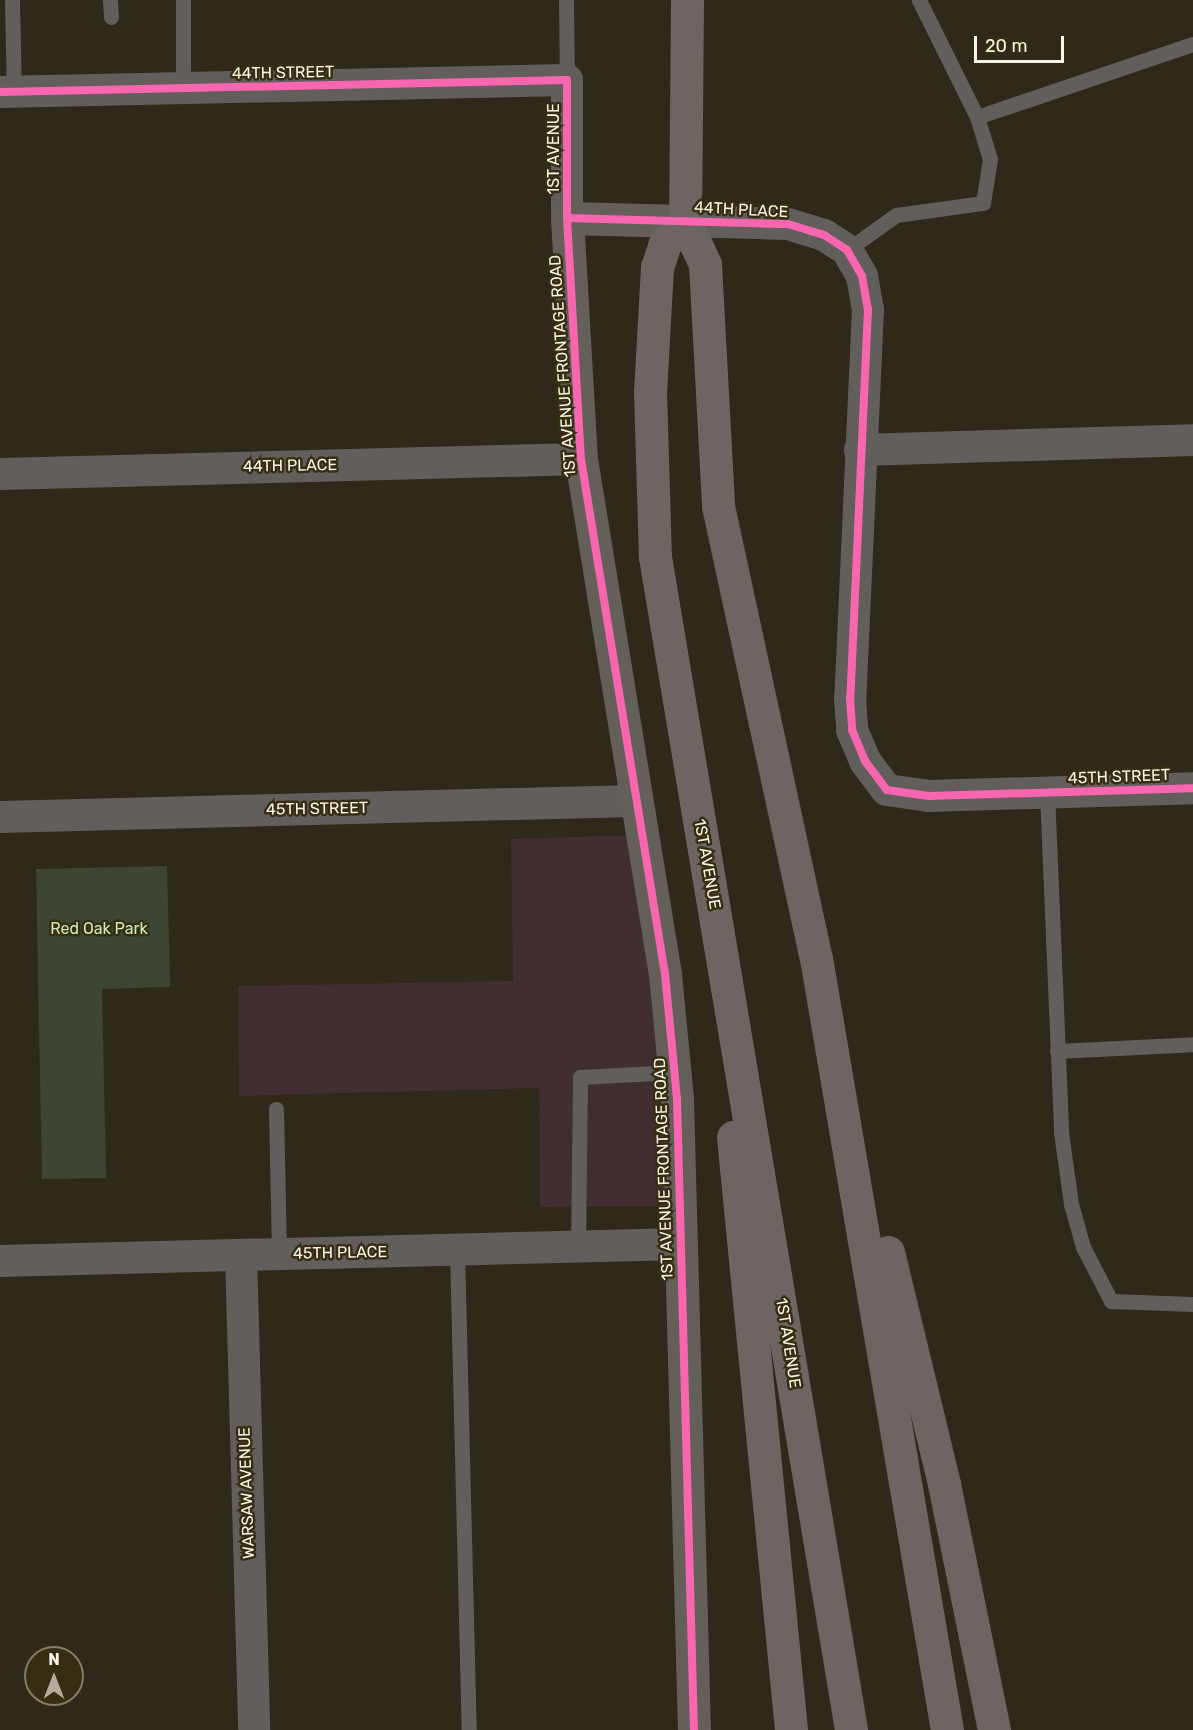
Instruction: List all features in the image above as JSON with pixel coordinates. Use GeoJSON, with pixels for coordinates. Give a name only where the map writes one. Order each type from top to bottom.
{"type":"FeatureCollection","features":[{"type":"Feature","properties":{"kind":"main road"},"geometry":{"type":"LineString","coordinates":[[687,0],[685,221],[705,264],[718,506],[816,958],[944,1484],[994,1730]]}},
{"type":"Feature","properties":{"kind":"main road","name":"1ST AVENUE"},"geometry":{"type":"LineString","coordinates":[[685,221],[665,243],[657,267],[651,460],[655,557],[851,1730]]}},
{"type":"Feature","properties":{"kind":"main road"},"geometry":{"type":"LineString","coordinates":[[710,884],[791,1730]]}},
{"type":"Feature","properties":{"kind":"main road"},"geometry":{"type":"LineString","coordinates":[[816,958],[947,1730]]}},
{"type":"Feature","properties":{"kind":"street","name":"44TH STREET"},"geometry":{"type":"LineString","coordinates":[[7,92],[567,80]]}},
{"type":"Feature","properties":{"kind":"street","name":"1ST AVENUE"},"geometry":{"type":"LineString","coordinates":[[567,80],[567,218]]}},
{"type":"Feature","properties":{"kind":"street","name":"44TH PLACE"},"geometry":{"type":"LineString","coordinates":[[567,218],[788,224],[824,234],[847,250],[862,276],[868,309],[860,450]]}},
{"type":"Feature","properties":{"kind":"street","name":"1ST AVENUE FRONTAGE ROAD"},"geometry":{"type":"LineString","coordinates":[[567,218],[581,459],[633,801],[665,974],[675,1072],[694,1730]]}},
{"type":"Feature","properties":{"kind":"street"},"geometry":{"type":"LineString","coordinates":[[860,450],[1193,440]]}},
{"type":"Feature","properties":{"kind":"street","name":"45TH STREET"},"geometry":{"type":"LineString","coordinates":[[860,450],[850,698],[852,730],[865,762],[887,790],[929,796],[1193,789]]}},
{"type":"Feature","properties":{"kind":"street","name":"44TH PLACE"},"geometry":{"type":"LineString","coordinates":[[0,474],[581,459]]}},
{"type":"Feature","properties":{"kind":"street","name":"45TH STREET"},"geometry":{"type":"LineString","coordinates":[[0,817],[633,801]]}},
{"type":"Feature","properties":{"kind":"street","name":"45TH PLACE"},"geometry":{"type":"LineString","coordinates":[[0,1261],[680,1244]]}},
{"type":"Feature","properties":{"kind":"street","name":"WARSAW AVENUE"},"geometry":{"type":"LineString","coordinates":[[241,1255],[254,1730]]}},
{"type":"Feature","properties":{"kind":"lane"},"geometry":{"type":"LineString","coordinates":[[7,92],[12,0]]}},
{"type":"Feature","properties":{"kind":"lane"},"geometry":{"type":"LineString","coordinates":[[111,0],[111,17]]}},
{"type":"Feature","properties":{"kind":"lane"},"geometry":{"type":"LineString","coordinates":[[183,0],[183,88]]}},
{"type":"Feature","properties":{"kind":"lane"},"geometry":{"type":"LineString","coordinates":[[566,0],[567,80]]}},
{"type":"Feature","properties":{"kind":"lane"},"geometry":{"type":"LineString","coordinates":[[847,250],[896,215],[983,203],[990,159],[978,117],[919,0]]}},
{"type":"Feature","properties":{"kind":"lane"},"geometry":{"type":"LineString","coordinates":[[978,117],[1193,44]]}},
{"type":"Feature","properties":{"kind":"lane"},"geometry":{"type":"LineString","coordinates":[[1047,793],[1057,1051],[1071,1204],[1083,1247],[1111,1301],[1193,1304]]}},
{"type":"Feature","properties":{"kind":"lane"},"geometry":{"type":"LineString","coordinates":[[1057,1051],[1193,1044]]}},
{"type":"Feature","properties":{"kind":"lane"},"geometry":{"type":"LineString","coordinates":[[578,1247],[579,1077],[675,1072]]}},
{"type":"Feature","properties":{"kind":"lane"},"geometry":{"type":"LineString","coordinates":[[276,1109],[279,1254]]}},
{"type":"Feature","properties":{"kind":"lane"},"geometry":{"type":"LineString","coordinates":[[457,1250],[469,1730]]}},
{"type":"Feature","properties":{"kind":"shaded area"},"geometry":{"type":"Polygon","coordinates":[[[633,835],[656,973],[673,1206],[540,1207],[539,1088],[239,1096],[238,986],[513,981],[511,839],[633,835]]]}},
{"type":"Feature","properties":{"kind":"green space","name":"Red Oak Park"},"geometry":{"type":"Polygon","coordinates":[[[167,866],[170,987],[102,989],[106,1178],[42,1179],[36,869],[167,866]]]}},
{"type":"Feature","properties":{"kind":"cycle path"},"geometry":{"type":"LineString","coordinates":[[0,92],[567,80],[567,218],[581,459],[665,974],[677,1099],[694,1730]]}},
{"type":"Feature","properties":{"kind":"cycle path"},"geometry":{"type":"LineString","coordinates":[[567,218],[788,224],[824,235],[847,250],[862,276],[868,309],[850,698],[852,730],[865,761],[887,790],[929,796],[1193,788]]}}]}
